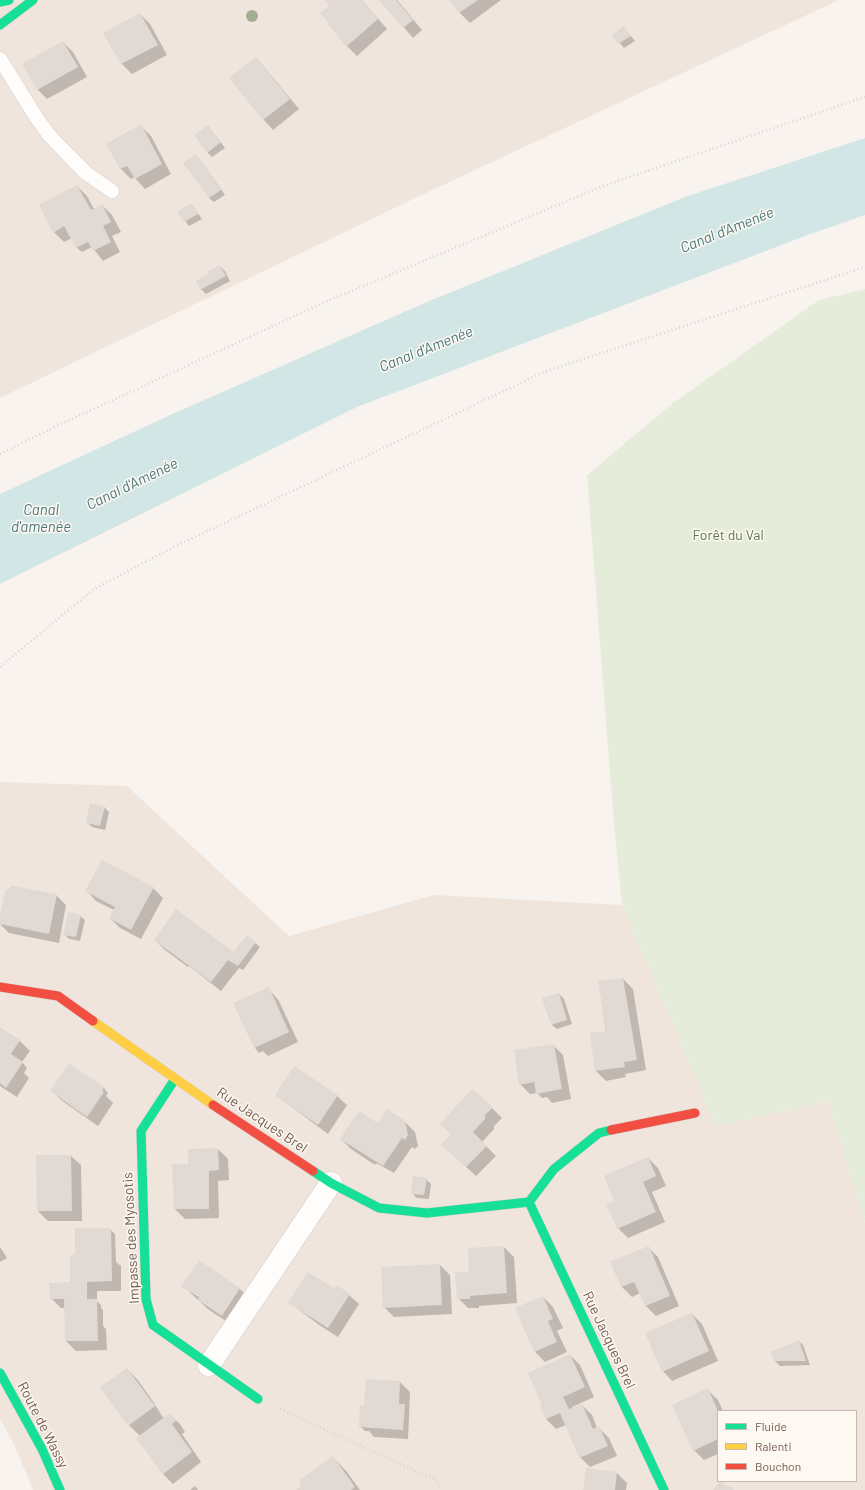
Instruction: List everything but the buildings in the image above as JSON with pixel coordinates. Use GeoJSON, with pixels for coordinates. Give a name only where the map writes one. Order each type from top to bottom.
{"type":"FeatureCollection","features":[{"type":"Feature","properties":{"kind":"street"},"geometry":{"type":"LineString","coordinates":[[0,2],[9,0]]}},
{"type":"Feature","properties":{"kind":"street"},"geometry":{"type":"LineString","coordinates":[[0,25],[33,0]]}},
{"type":"Feature","properties":{"kind":"street","name":"Rue Jacques Brel"},"geometry":{"type":"LineString","coordinates":[[0,987],[58,996],[174,1079],[331,1183],[379,1208],[427,1213],[529,1202],[664,1490]]}},
{"type":"Feature","properties":{"kind":"street","name":"Impasse des Myosotis"},"geometry":{"type":"LineString","coordinates":[[174,1079],[141,1131],[146,1298],[153,1325],[258,1399]]}},
{"type":"Feature","properties":{"kind":"street"},"geometry":{"type":"LineString","coordinates":[[529,1202],[554,1169],[599,1133],[695,1112]]}},
{"type":"Feature","properties":{"kind":"street"},"geometry":{"type":"LineString","coordinates":[[210,1365],[331,1183]]}},
{"type":"Feature","properties":{"kind":"street","name":"Route de Wassy"},"geometry":{"type":"LineString","coordinates":[[0,1373],[42,1449],[60,1490]]}},
{"type":"Feature","properties":{"kind":"lane"},"geometry":{"type":"LineString","coordinates":[[0,59],[49,135],[86,172],[112,191]]}},
{"type":"Feature","properties":{"kind":"path"},"geometry":{"type":"LineString","coordinates":[[0,454],[59,425],[325,302],[603,186],[865,97]]}},
{"type":"Feature","properties":{"kind":"path"},"geometry":{"type":"LineString","coordinates":[[0,667],[94,589],[174,547],[544,372],[865,267]]}},
{"type":"Feature","properties":{"kind":"path"},"geometry":{"type":"LineString","coordinates":[[258,1399],[438,1481],[441,1490]]}},
{"type":"Feature","properties":{"kind":"shaded area"},"geometry":{"type":"Polygon","coordinates":[[[0,0],[839,0],[430,191],[0,398],[0,0]]]}},
{"type":"Feature","properties":{"kind":"shaded area"},"geometry":{"type":"Polygon","coordinates":[[[0,782],[127,786],[289,936],[434,895],[622,905],[716,1126],[828,1101],[865,1223],[865,1490],[33,1490],[14,1444],[0,1419],[0,782]]]}},
{"type":"Feature","properties":{"kind":"green space","name":"Forêt du Val"},"geometry":{"type":"Polygon","coordinates":[[[865,289],[865,1223],[828,1101],[716,1126],[622,905],[614,825],[587,475],[673,403],[819,300],[865,289]]]}},
{"type":"Feature","properties":{"kind":"water","name":"Canal d'amenée"},"geometry":{"type":"Polygon","coordinates":[[[865,138],[865,215],[805,236],[357,407],[0,584],[0,494],[168,416],[427,302],[685,197],[865,138]]]}},
{"type":"Feature","properties":{"kind":"traffic: fast"},"geometry":{"type":"LineString","coordinates":[[0,2],[9,0]]}},
{"type":"Feature","properties":{"kind":"traffic: fast"},"geometry":{"type":"LineString","coordinates":[[0,25],[33,0]]}},
{"type":"Feature","properties":{"kind":"traffic: fast"},"geometry":{"type":"LineString","coordinates":[[175,1079],[141,1131],[146,1299],[153,1325],[258,1399]]}},
{"type":"Feature","properties":{"kind":"traffic: fast"},"geometry":{"type":"LineString","coordinates":[[313,1171],[331,1183],[379,1208],[427,1213],[529,1202],[554,1169],[599,1133],[611,1130]]}},
{"type":"Feature","properties":{"kind":"traffic: fast"},"geometry":{"type":"LineString","coordinates":[[529,1202],[664,1490]]}},
{"type":"Feature","properties":{"kind":"traffic: fast"},"geometry":{"type":"LineString","coordinates":[[0,1373],[42,1449],[60,1490]]}},
{"type":"Feature","properties":{"kind":"traffic: slow"},"geometry":{"type":"LineString","coordinates":[[93,1021],[213,1105]]}},
{"type":"Feature","properties":{"kind":"traffic: jam"},"geometry":{"type":"LineString","coordinates":[[0,987],[58,996],[93,1021]]}},
{"type":"Feature","properties":{"kind":"traffic: jam"},"geometry":{"type":"LineString","coordinates":[[213,1105],[313,1171]]}},
{"type":"Feature","properties":{"kind":"traffic: jam"},"geometry":{"type":"LineString","coordinates":[[611,1130],[695,1113]]}},
{"type":"Feature","properties":{"kind":"water label","name":"Canal d'Amenée"},"geometry":{"type":"Point","coordinates":[727,230]}},
{"type":"Feature","properties":{"kind":"water label","name":"Canal d'Amenée"},"geometry":{"type":"Point","coordinates":[426,349]}},
{"type":"Feature","properties":{"kind":"water label","name":"Canal d'Amenée"},"geometry":{"type":"Point","coordinates":[132,484]}}]}
